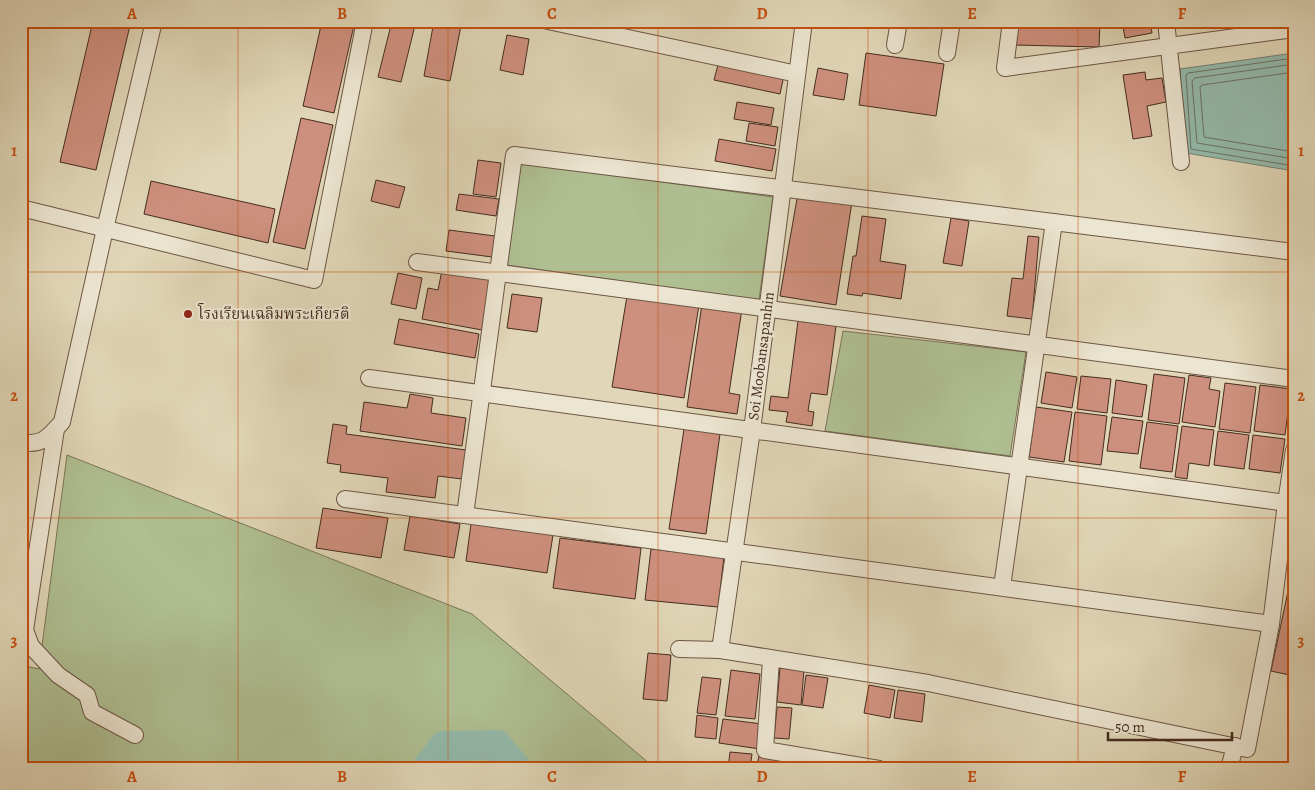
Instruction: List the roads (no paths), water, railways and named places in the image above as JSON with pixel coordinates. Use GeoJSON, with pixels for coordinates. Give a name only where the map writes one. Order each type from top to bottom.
{"type":"FeatureCollection","features":[{"type":"Feature","properties":{"kind":"street"},"geometry":{"type":"LineString","coordinates":[[21,442],[33,444],[49,437],[62,422],[154,21]]}},
{"type":"Feature","properties":{"kind":"street"},"geometry":{"type":"LineString","coordinates":[[21,208],[314,280],[365,21]]}},
{"type":"Feature","properties":{"kind":"street"},"geometry":{"type":"LineString","coordinates":[[548,21],[797,74]]}},
{"type":"Feature","properties":{"kind":"street","name":"Soi Moobansapanhin"},"geometry":{"type":"LineString","coordinates":[[720,650],[752,430],[804,21]]}},
{"type":"Feature","properties":{"kind":"street"},"geometry":{"type":"LineString","coordinates":[[895,45],[899,21]]}},
{"type":"Feature","properties":{"kind":"street"},"geometry":{"type":"LineString","coordinates":[[947,53],[952,21]]}},
{"type":"Feature","properties":{"kind":"street"},"geometry":{"type":"LineString","coordinates":[[1011,21],[1004,68],[1294,29]]}},
{"type":"Feature","properties":{"kind":"street"},"geometry":{"type":"LineString","coordinates":[[1166,21],[1181,162]]}},
{"type":"Feature","properties":{"kind":"street"},"geometry":{"type":"LineString","coordinates":[[465,515],[514,155],[1294,252]]}},
{"type":"Feature","properties":{"kind":"street"},"geometry":{"type":"LineString","coordinates":[[1002,587],[1054,222]]}},
{"type":"Feature","properties":{"kind":"street"},"geometry":{"type":"LineString","coordinates":[[416,262],[1294,379]]}},
{"type":"Feature","properties":{"kind":"street"},"geometry":{"type":"LineString","coordinates":[[369,378],[1290,503]]}},
{"type":"Feature","properties":{"kind":"street"},"geometry":{"type":"LineString","coordinates":[[56,429],[25,630],[31,646],[58,675],[87,695],[92,712],[136,735]]}},
{"type":"Feature","properties":{"kind":"street"},"geometry":{"type":"LineString","coordinates":[[679,649],[720,650],[928,683],[1247,749],[1271,624],[1290,503],[1294,450]]}},
{"type":"Feature","properties":{"kind":"street"},"geometry":{"type":"LineString","coordinates":[[345,499],[1271,624]]}},
{"type":"Feature","properties":{"kind":"street"},"geometry":{"type":"LineString","coordinates":[[771,659],[765,750],[879,769]]}},
{"type":"Feature","properties":{"kind":"street"},"geometry":{"type":"LineString","coordinates":[[1229,769],[1235,746]]}},
{"type":"Feature","properties":{"kind":"water"},"geometry":{"type":"Polygon","coordinates":[[[1294,53],[1294,171],[1186,153],[1180,69],[1294,53]]]}},
{"type":"Feature","properties":{"kind":"waterway"},"geometry":{"type":"LineString","coordinates":[[426,769],[444,746],[497,745],[517,769]]}},
{"type":"Feature","properties":{"kind":"place","name":"โรงเรียนเฉลิมพระเกียรติ"},"geometry":{"type":"Point","coordinates":[188,314]}}]}
